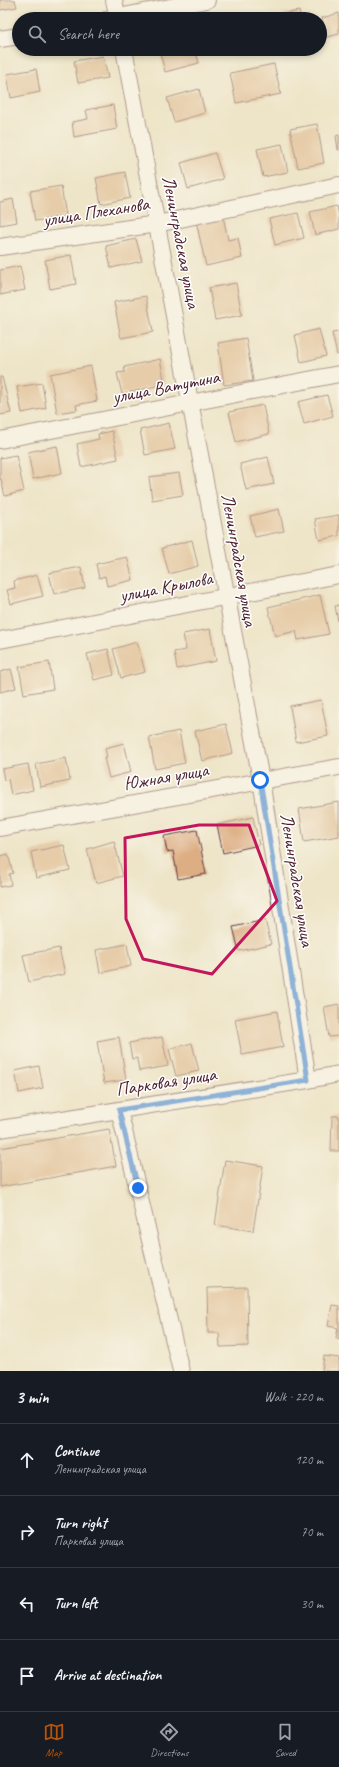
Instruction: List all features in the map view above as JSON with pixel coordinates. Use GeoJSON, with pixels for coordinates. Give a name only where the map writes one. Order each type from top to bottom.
{"type":"FeatureCollection","features":[{"type":"Feature","properties":{"kind":"street"},"geometry":{"type":"LineString","coordinates":[[114,0],[114,12]]}},
{"type":"Feature","properties":{"kind":"street"},"geometry":{"type":"LineString","coordinates":[[145,12],[207,0]]}},
{"type":"Feature","properties":{"kind":"street"},"geometry":{"type":"LineString","coordinates":[[0,39],[12,37]]}},
{"type":"Feature","properties":{"kind":"street","name":"Ленинградская улица"},"geometry":{"type":"LineString","coordinates":[[125,56],[260,780],[308,1080]]}},
{"type":"Feature","properties":{"kind":"street","name":"улица Плеханова"},"geometry":{"type":"LineString","coordinates":[[0,247],[157,224],[339,185]]}},
{"type":"Feature","properties":{"kind":"street","name":"улица Ватутина"},"geometry":{"type":"LineString","coordinates":[[0,440],[339,374]]}},
{"type":"Feature","properties":{"kind":"street","name":"улица Крылова"},"geometry":{"type":"LineString","coordinates":[[0,640],[339,575]]}},
{"type":"Feature","properties":{"kind":"street","name":"Южная улица"},"geometry":{"type":"LineString","coordinates":[[0,828],[339,767]]}},
{"type":"Feature","properties":{"kind":"street","name":"Парковая улица"},"geometry":{"type":"LineString","coordinates":[[0,1129],[339,1074]]}},
{"type":"Feature","properties":{"kind":"street"},"geometry":{"type":"LineString","coordinates":[[119,1110],[181,1371]]}},
{"type":"Feature","properties":{"kind":"highlighted area"},"geometry":{"type":"Polygon","coordinates":[[[199,825],[249,825],[277,901],[212,974],[143,959],[126,919],[125,838],[199,825]]]}},
{"type":"Feature","properties":{"kind":"building"},"geometry":{"type":"Polygon","coordinates":[[[0,0],[15,0],[17,7],[0,10],[0,0]]]}},
{"type":"Feature","properties":{"kind":"building"},"geometry":{"type":"Polygon","coordinates":[[[339,13],[339,34],[327,37],[327,17],[339,13]]]}},
{"type":"Feature","properties":{"kind":"building"},"geometry":{"type":"Polygon","coordinates":[[[103,56],[108,78],[78,83],[74,61],[103,56]]]}},
{"type":"Feature","properties":{"kind":"building"},"geometry":{"type":"Polygon","coordinates":[[[161,56],[197,56],[199,63],[165,72],[161,56]]]}},
{"type":"Feature","properties":{"kind":"building"},"geometry":{"type":"Polygon","coordinates":[[[274,64],[281,94],[236,103],[230,73],[274,64]]]}},
{"type":"Feature","properties":{"kind":"building"},"geometry":{"type":"Polygon","coordinates":[[[36,69],[40,92],[11,98],[7,74],[36,69]]]}},
{"type":"Feature","properties":{"kind":"building"},"geometry":{"type":"Polygon","coordinates":[[[199,89],[205,113],[174,122],[167,98],[199,89]]]}},
{"type":"Feature","properties":{"kind":"building"},"geometry":{"type":"Polygon","coordinates":[[[113,105],[117,129],[74,137],[72,122],[88,119],[86,110],[113,105]]]}},
{"type":"Feature","properties":{"kind":"building"},"geometry":{"type":"Polygon","coordinates":[[[317,124],[324,163],[298,168],[290,129],[317,124]]]}},
{"type":"Feature","properties":{"kind":"building"},"geometry":{"type":"Polygon","coordinates":[[[339,135],[339,150],[338,150],[336,136],[339,135]]]}},
{"type":"Feature","properties":{"kind":"building"},"geometry":{"type":"Polygon","coordinates":[[[282,144],[288,172],[263,177],[257,149],[282,144]]]}},
{"type":"Feature","properties":{"kind":"building"},"geometry":{"type":"Polygon","coordinates":[[[215,153],[223,179],[188,189],[181,163],[215,153]]]}},
{"type":"Feature","properties":{"kind":"building"},"geometry":{"type":"Polygon","coordinates":[[[125,172],[130,198],[101,204],[96,178],[125,172]]]}},
{"type":"Feature","properties":{"kind":"building"},"geometry":{"type":"Polygon","coordinates":[[[61,186],[66,216],[35,221],[30,191],[61,186]]]}},
{"type":"Feature","properties":{"kind":"building"},"geometry":{"type":"Polygon","coordinates":[[[13,199],[17,222],[0,225],[0,202],[13,199]]]}},
{"type":"Feature","properties":{"kind":"building"},"geometry":{"type":"Polygon","coordinates":[[[337,206],[339,229],[315,235],[310,212],[337,206]]]}},
{"type":"Feature","properties":{"kind":"building"},"geometry":{"type":"Polygon","coordinates":[[[298,213],[304,238],[275,245],[269,219],[298,213]]]}},
{"type":"Feature","properties":{"kind":"building"},"geometry":{"type":"Polygon","coordinates":[[[223,216],[228,240],[238,238],[242,258],[206,266],[196,221],[223,216]]]}},
{"type":"Feature","properties":{"kind":"building"},"geometry":{"type":"Polygon","coordinates":[[[136,239],[142,261],[111,268],[106,246],[136,239]]]}},
{"type":"Feature","properties":{"kind":"building"},"geometry":{"type":"Polygon","coordinates":[[[71,255],[76,284],[50,289],[45,260],[71,255]]]}},
{"type":"Feature","properties":{"kind":"building"},"geometry":{"type":"Polygon","coordinates":[[[20,266],[25,290],[0,295],[0,270],[20,266]]]}},
{"type":"Feature","properties":{"kind":"building"},"geometry":{"type":"Polygon","coordinates":[[[236,283],[242,315],[215,320],[209,288],[236,283]]]}},
{"type":"Feature","properties":{"kind":"building"},"geometry":{"type":"Polygon","coordinates":[[[146,296],[153,332],[121,338],[114,302],[146,296]]]}},
{"type":"Feature","properties":{"kind":"building"},"geometry":{"type":"Polygon","coordinates":[[[319,329],[326,356],[301,362],[295,335],[319,329]]]}},
{"type":"Feature","properties":{"kind":"building"},"geometry":{"type":"Polygon","coordinates":[[[339,332],[339,354],[337,355],[332,333],[339,332]]]}},
{"type":"Feature","properties":{"kind":"building"},"geometry":{"type":"Polygon","coordinates":[[[246,338],[253,381],[224,385],[218,343],[246,338]]]}},
{"type":"Feature","properties":{"kind":"building"},"geometry":{"type":"Polygon","coordinates":[[[160,359],[165,384],[122,394],[117,373],[125,372],[124,367],[160,359]]]}},
{"type":"Feature","properties":{"kind":"building"},"geometry":{"type":"Polygon","coordinates":[[[91,366],[97,401],[76,405],[77,410],[57,413],[50,374],[91,366]]]}},
{"type":"Feature","properties":{"kind":"building"},"geometry":{"type":"Polygon","coordinates":[[[0,377],[2,377],[11,413],[0,415],[0,377]]]}},
{"type":"Feature","properties":{"kind":"building"},"geometry":{"type":"Polygon","coordinates":[[[42,383],[46,408],[22,413],[17,387],[42,383]]]}},
{"type":"Feature","properties":{"kind":"building"},"geometry":{"type":"Polygon","coordinates":[[[327,395],[333,416],[304,424],[298,402],[327,395]]]}},
{"type":"Feature","properties":{"kind":"building"},"geometry":{"type":"Polygon","coordinates":[[[263,405],[269,434],[236,442],[229,412],[263,405]]]}},
{"type":"Feature","properties":{"kind":"building"},"geometry":{"type":"Polygon","coordinates":[[[169,423],[175,449],[145,455],[140,430],[169,423]]]}},
{"type":"Feature","properties":{"kind":"building"},"geometry":{"type":"Polygon","coordinates":[[[112,431],[118,459],[81,467],[77,444],[99,439],[98,434],[112,431]]]}},
{"type":"Feature","properties":{"kind":"building"},"geometry":{"type":"Polygon","coordinates":[[[57,446],[62,473],[33,479],[28,452],[57,446]]]}},
{"type":"Feature","properties":{"kind":"building"},"geometry":{"type":"Polygon","coordinates":[[[16,455],[24,491],[5,496],[0,479],[0,458],[16,455]]]}},
{"type":"Feature","properties":{"kind":"building"},"geometry":{"type":"Polygon","coordinates":[[[268,457],[274,484],[246,490],[240,464],[268,457]]]}},
{"type":"Feature","properties":{"kind":"building"},"geometry":{"type":"Polygon","coordinates":[[[179,473],[183,495],[152,500],[149,477],[179,473]]]}},
{"type":"Feature","properties":{"kind":"building"},"geometry":{"type":"Polygon","coordinates":[[[279,509],[284,531],[255,537],[250,516],[279,509]]]}},
{"type":"Feature","properties":{"kind":"building"},"geometry":{"type":"Polygon","coordinates":[[[339,515],[339,536],[319,540],[315,519],[339,515]]]}},
{"type":"Feature","properties":{"kind":"building"},"geometry":{"type":"Polygon","coordinates":[[[192,540],[198,566],[169,574],[162,548],[192,540]]]}},
{"type":"Feature","properties":{"kind":"building"},"geometry":{"type":"Polygon","coordinates":[[[127,557],[133,580],[107,586],[105,576],[99,578],[96,564],[127,557]]]}},
{"type":"Feature","properties":{"kind":"building"},"geometry":{"type":"Polygon","coordinates":[[[81,567],[85,588],[54,594],[49,573],[81,567]]]}},
{"type":"Feature","properties":{"kind":"building"},"geometry":{"type":"Polygon","coordinates":[[[37,575],[43,596],[11,604],[7,590],[15,588],[14,581],[37,575]]]}},
{"type":"Feature","properties":{"kind":"building"},"geometry":{"type":"Polygon","coordinates":[[[320,595],[329,634],[298,640],[296,631],[275,636],[268,607],[320,595]]]}},
{"type":"Feature","properties":{"kind":"building"},"geometry":{"type":"Polygon","coordinates":[[[339,605],[339,621],[338,621],[335,606],[339,605]]]}},
{"type":"Feature","properties":{"kind":"building"},"geometry":{"type":"Polygon","coordinates":[[[210,629],[216,661],[177,669],[174,652],[186,650],[183,634],[210,629]]]}},
{"type":"Feature","properties":{"kind":"building"},"geometry":{"type":"Polygon","coordinates":[[[137,642],[145,672],[121,678],[113,649],[137,642]]]}},
{"type":"Feature","properties":{"kind":"building"},"geometry":{"type":"Polygon","coordinates":[[[108,649],[114,675],[94,680],[87,654],[108,649]]]}},
{"type":"Feature","properties":{"kind":"building"},"geometry":{"type":"Polygon","coordinates":[[[49,662],[53,689],[24,694],[19,667],[49,662]]]}},
{"type":"Feature","properties":{"kind":"building"},"geometry":{"type":"Polygon","coordinates":[[[11,669],[16,688],[0,692],[0,672],[11,669]]]}},
{"type":"Feature","properties":{"kind":"building"},"geometry":{"type":"Polygon","coordinates":[[[321,700],[328,736],[296,742],[290,706],[321,700]]]}},
{"type":"Feature","properties":{"kind":"building"},"geometry":{"type":"Polygon","coordinates":[[[226,724],[233,753],[202,761],[195,731],[226,724]]]}},
{"type":"Feature","properties":{"kind":"building"},"geometry":{"type":"Polygon","coordinates":[[[179,731],[185,763],[155,769],[149,737],[179,731]]]}},
{"type":"Feature","properties":{"kind":"building"},"geometry":{"type":"Polygon","coordinates":[[[124,743],[131,772],[109,778],[104,758],[107,758],[105,748],[124,743]]]}},
{"type":"Feature","properties":{"kind":"building"},"geometry":{"type":"Polygon","coordinates":[[[66,758],[70,781],[40,787],[36,764],[66,758]]]}},
{"type":"Feature","properties":{"kind":"building"},"geometry":{"type":"Polygon","coordinates":[[[28,764],[33,790],[11,795],[8,779],[4,780],[2,769],[28,764]]]}},
{"type":"Feature","properties":{"kind":"building"},"geometry":{"type":"Polygon","coordinates":[[[339,802],[339,836],[304,842],[299,809],[339,802]]]}},
{"type":"Feature","properties":{"kind":"building"},"geometry":{"type":"Polygon","coordinates":[[[253,817],[259,845],[223,853],[217,825],[253,817]]]}},
{"type":"Feature","properties":{"kind":"building"},"geometry":{"type":"Polygon","coordinates":[[[197,830],[206,874],[178,879],[173,851],[167,852],[164,836],[197,830]]]}},
{"type":"Feature","properties":{"kind":"building"},"geometry":{"type":"Polygon","coordinates":[[[114,841],[123,876],[96,883],[87,849],[114,841]]]}},
{"type":"Feature","properties":{"kind":"building"},"geometry":{"type":"Polygon","coordinates":[[[64,845],[70,870],[36,878],[31,852],[64,845]]]}},
{"type":"Feature","properties":{"kind":"building"},"geometry":{"type":"Polygon","coordinates":[[[8,854],[13,873],[9,874],[11,885],[0,887],[0,856],[8,854]]]}},
{"type":"Feature","properties":{"kind":"building"},"geometry":{"type":"Polygon","coordinates":[[[265,920],[271,944],[239,951],[233,927],[265,920]]]}},
{"type":"Feature","properties":{"kind":"building"},"geometry":{"type":"Polygon","coordinates":[[[127,944],[131,966],[100,973],[96,950],[127,944]]]}},
{"type":"Feature","properties":{"kind":"building"},"geometry":{"type":"Polygon","coordinates":[[[59,948],[65,974],[29,982],[23,955],[59,948]]]}},
{"type":"Feature","properties":{"kind":"building"},"geometry":{"type":"Polygon","coordinates":[[[339,1004],[339,1036],[329,1037],[324,1007],[339,1004]]]}},
{"type":"Feature","properties":{"kind":"building"},"geometry":{"type":"Polygon","coordinates":[[[277,1011],[283,1047],[242,1055],[235,1019],[277,1011]]]}},
{"type":"Feature","properties":{"kind":"building"},"geometry":{"type":"Polygon","coordinates":[[[119,1037],[126,1080],[104,1083],[97,1041],[119,1037]]]}},
{"type":"Feature","properties":{"kind":"building"},"geometry":{"type":"Polygon","coordinates":[[[162,1037],[168,1066],[139,1071],[137,1058],[132,1059],[129,1043],[162,1037]]]}},
{"type":"Feature","properties":{"kind":"building"},"geometry":{"type":"Polygon","coordinates":[[[192,1043],[199,1071],[176,1076],[169,1049],[192,1043]]]}},
{"type":"Feature","properties":{"kind":"building"},"geometry":{"type":"Polygon","coordinates":[[[39,1066],[43,1088],[19,1093],[15,1071],[39,1066]]]}},
{"type":"Feature","properties":{"kind":"building"},"geometry":{"type":"Polygon","coordinates":[[[332,1116],[339,1116],[339,1151],[331,1151],[332,1116]]]}},
{"type":"Feature","properties":{"kind":"building"},"geometry":{"type":"Polygon","coordinates":[[[109,1129],[116,1166],[0,1187],[0,1148],[109,1129]]]}},
{"type":"Feature","properties":{"kind":"building"},"geometry":{"type":"Polygon","coordinates":[[[225,1160],[263,1166],[253,1231],[215,1225],[225,1160]]]}},
{"type":"Feature","properties":{"kind":"building"},"geometry":{"type":"Polygon","coordinates":[[[247,1287],[248,1346],[220,1347],[219,1333],[208,1333],[207,1288],[247,1287]]]}},
{"type":"Feature","properties":{"kind":"building"},"geometry":{"type":"Polygon","coordinates":[[[332,1305],[339,1306],[339,1339],[336,1338],[338,1328],[328,1326],[332,1305]]]}},
{"type":"Feature","properties":{"kind":"building"},"geometry":{"type":"Polygon","coordinates":[[[324,1356],[339,1358],[339,1371],[322,1371],[324,1356]]]}},
{"type":"Feature","properties":{"kind":"route"},"geometry":{"type":"LineString","coordinates":[[138,1188],[119,1110],[308,1080],[260,780]]}}]}
